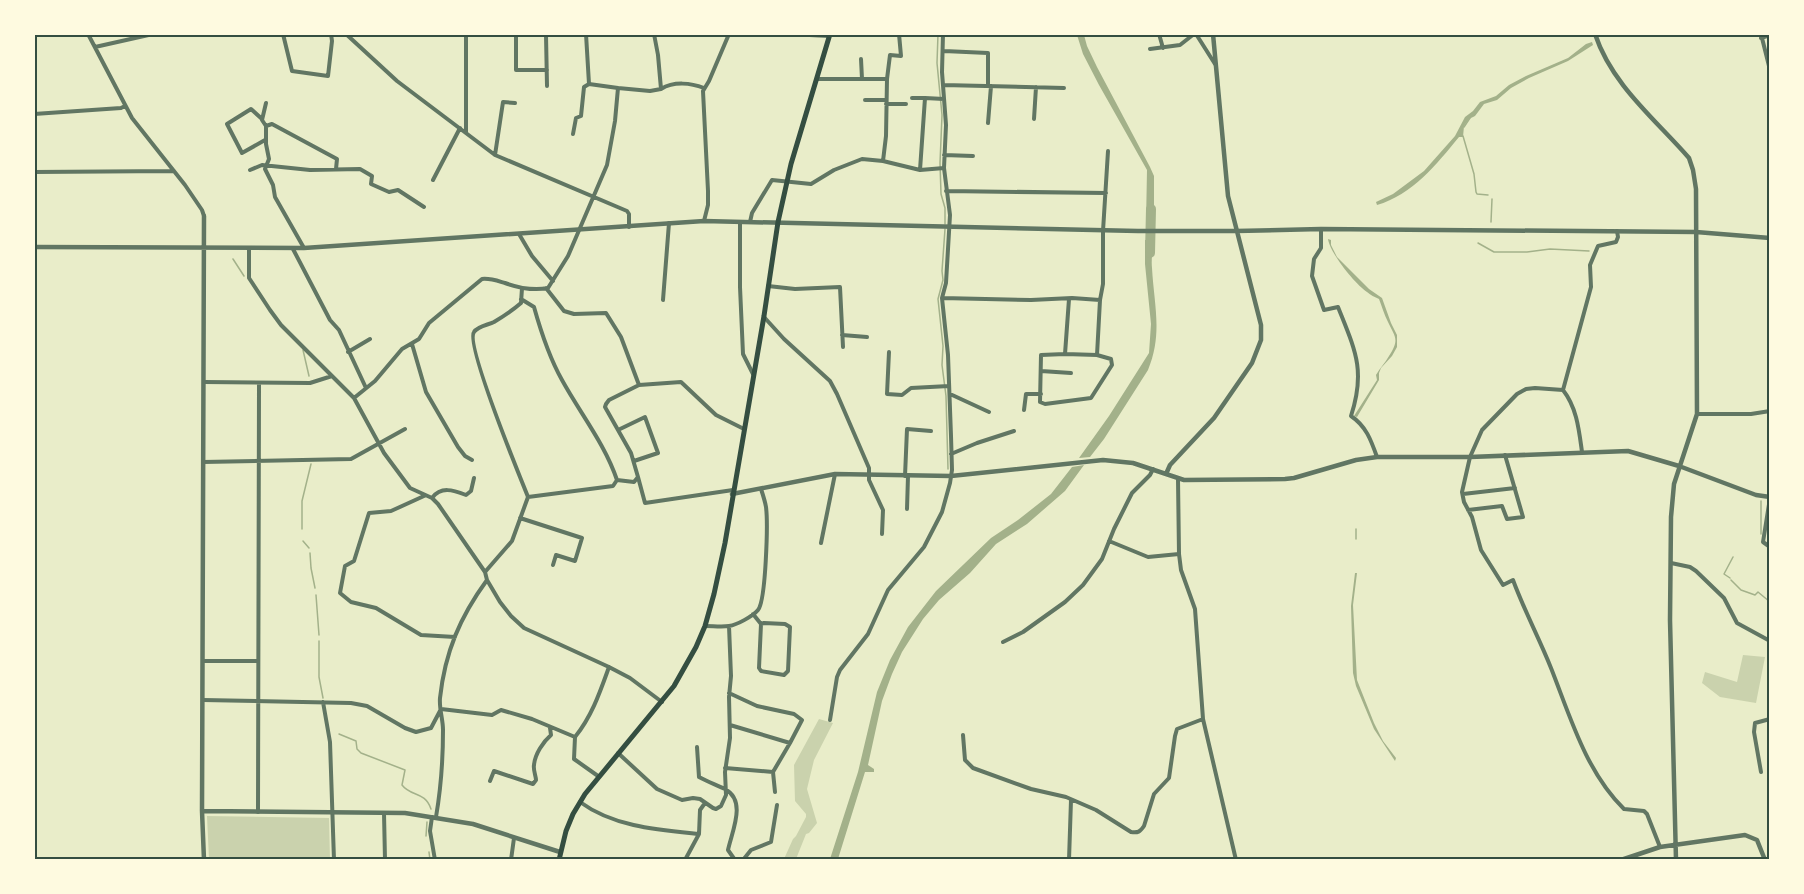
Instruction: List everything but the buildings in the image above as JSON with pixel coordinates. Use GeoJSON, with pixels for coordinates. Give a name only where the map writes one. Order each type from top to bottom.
{"type":"FeatureCollection","features":[{"type":"Feature","properties":{"kind":"main road"},"geometry":{"type":"LineString","coordinates":[[559,860],[566,831],[580,802],[598,776],[662,702],[684,670],[705,626],[718,578],[764,316],[778,222],[787,181],[830,35]]}},
{"type":"Feature","properties":{"kind":"street"},"geometry":{"type":"LineString","coordinates":[[88,34],[140,130],[174,171],[204,216],[202,811],[204,860]]}},
{"type":"Feature","properties":{"kind":"street"},"geometry":{"type":"LineString","coordinates":[[95,47],[153,34]]}},
{"type":"Feature","properties":{"kind":"street"},"geometry":{"type":"LineString","coordinates":[[283,34],[292,71],[328,76],[331,34]]}},
{"type":"Feature","properties":{"kind":"street"},"geometry":{"type":"LineString","coordinates":[[346,34],[397,81],[495,155],[627,211],[629,226]]}},
{"type":"Feature","properties":{"kind":"street"},"geometry":{"type":"LineString","coordinates":[[466,34],[466,133]]}},
{"type":"Feature","properties":{"kind":"street"},"geometry":{"type":"LineString","coordinates":[[516,34],[516,70],[547,70]]}},
{"type":"Feature","properties":{"kind":"street"},"geometry":{"type":"LineString","coordinates":[[534,34],[546,35],[547,86]]}},
{"type":"Feature","properties":{"kind":"street"},"geometry":{"type":"LineString","coordinates":[[586,34],[589,84]]}},
{"type":"Feature","properties":{"kind":"street"},"geometry":{"type":"LineString","coordinates":[[654,34],[661,88]]}},
{"type":"Feature","properties":{"kind":"street"},"geometry":{"type":"LineString","coordinates":[[704,221],[708,205],[704,88],[729,34]]}},
{"type":"Feature","properties":{"kind":"street"},"geometry":{"type":"LineString","coordinates":[[790,34],[830,35]]}},
{"type":"Feature","properties":{"kind":"street"},"geometry":{"type":"LineString","coordinates":[[883,161],[886,136],[886,79],[890,55],[901,56],[899,34]]}},
{"type":"Feature","properties":{"kind":"street"},"geometry":{"type":"LineString","coordinates":[[830,720],[840,670],[868,634],[888,590],[924,547],[942,512],[951,476],[950,394],[942,298],[946,283],[949,227],[944,168],[946,125],[942,72],[943,34]]}},
{"type":"Feature","properties":{"kind":"street"},"geometry":{"type":"LineString","coordinates":[[1159,34],[1163,48]]}},
{"type":"Feature","properties":{"kind":"street"},"geometry":{"type":"LineString","coordinates":[[1150,49],[1180,45],[1195,34],[1216,66]]}},
{"type":"Feature","properties":{"kind":"street"},"geometry":{"type":"LineString","coordinates":[[1166,474],[1170,465],[1214,418],[1252,363],[1261,340],[1261,326],[1228,196],[1213,34]]}},
{"type":"Feature","properties":{"kind":"street"},"geometry":{"type":"LineString","coordinates":[[1595,34],[1601,51],[1617,79],[1689,158],[1696,189],[1697,414],[1678,466],[1674,484],[1671,563],[1670,620],[1676,860]]}},
{"type":"Feature","properties":{"kind":"street"},"geometry":{"type":"LineString","coordinates":[[1770,35],[1761,36],[1770,70]]}},
{"type":"Feature","properties":{"kind":"street"},"geometry":{"type":"LineString","coordinates":[[943,51],[988,53],[988,123]]}},
{"type":"Feature","properties":{"kind":"street"},"geometry":{"type":"LineString","coordinates":[[861,59],[861,79]]}},
{"type":"Feature","properties":{"kind":"street"},"geometry":{"type":"LineString","coordinates":[[817,79],[886,79]]}},
{"type":"Feature","properties":{"kind":"street"},"geometry":{"type":"LineString","coordinates":[[573,134],[576,118],[581,116],[584,87],[589,84],[650,90],[691,82],[704,88]]}},
{"type":"Feature","properties":{"kind":"street"},"geometry":{"type":"LineString","coordinates":[[943,85],[1064,87]]}},
{"type":"Feature","properties":{"kind":"street"},"geometry":{"type":"LineString","coordinates":[[1034,119],[1036,87]]}},
{"type":"Feature","properties":{"kind":"street"},"geometry":{"type":"LineString","coordinates":[[354,398],[375,381],[402,349],[423,335],[429,323],[482,279],[488,278],[522,288],[540,290],[553,281],[568,256],[607,165],[612,144],[618,88]]}},
{"type":"Feature","properties":{"kind":"street"},"geometry":{"type":"LineString","coordinates":[[912,98],[944,99]]}},
{"type":"Feature","properties":{"kind":"street"},"geometry":{"type":"LineString","coordinates":[[920,170],[925,98]]}},
{"type":"Feature","properties":{"kind":"street"},"geometry":{"type":"LineString","coordinates":[[865,100],[906,104]]}},
{"type":"Feature","properties":{"kind":"street"},"geometry":{"type":"LineString","coordinates":[[495,155],[503,102],[515,103]]}},
{"type":"Feature","properties":{"kind":"street"},"geometry":{"type":"LineString","coordinates":[[262,120],[266,103]]}},
{"type":"Feature","properties":{"kind":"street"},"geometry":{"type":"LineString","coordinates":[[34,114],[125,106]]}},
{"type":"Feature","properties":{"kind":"street"},"geometry":{"type":"LineString","coordinates":[[266,139],[243,153],[227,123],[251,109],[266,126],[269,159],[265,169],[273,185],[275,197],[304,248]]}},
{"type":"Feature","properties":{"kind":"street"},"geometry":{"type":"LineString","coordinates":[[266,126],[272,124],[338,159],[336,168]]}},
{"type":"Feature","properties":{"kind":"street"},"geometry":{"type":"LineString","coordinates":[[433,180],[460,129]]}},
{"type":"Feature","properties":{"kind":"street"},"geometry":{"type":"LineString","coordinates":[[1097,355],[1103,284],[1103,231],[1108,151]]}},
{"type":"Feature","properties":{"kind":"street"},"geometry":{"type":"LineString","coordinates":[[944,155],[973,156]]}},
{"type":"Feature","properties":{"kind":"street"},"geometry":{"type":"LineString","coordinates":[[750,222],[752,213],[772,180],[811,184],[834,170],[862,159],[883,161],[920,170],[944,168]]}},
{"type":"Feature","properties":{"kind":"street"},"geometry":{"type":"LineString","coordinates":[[250,170],[262,165],[310,170],[360,169],[372,176],[371,184],[389,192],[398,190],[424,207]]}},
{"type":"Feature","properties":{"kind":"street"},"geometry":{"type":"LineString","coordinates":[[34,172],[174,171]]}},
{"type":"Feature","properties":{"kind":"street"},"geometry":{"type":"LineString","coordinates":[[946,191],[1106,193]]}},
{"type":"Feature","properties":{"kind":"street"},"geometry":{"type":"LineString","coordinates":[[34,247],[293,249],[704,221],[1103,231],[1322,229],[1696,232],[1770,238]]}},
{"type":"Feature","properties":{"kind":"street"},"geometry":{"type":"LineString","coordinates":[[741,222],[740,287],[743,354],[753,374]]}},
{"type":"Feature","properties":{"kind":"street"},"geometry":{"type":"LineString","coordinates":[[663,300],[669,223]]}},
{"type":"Feature","properties":{"kind":"street"},"geometry":{"type":"LineString","coordinates":[[1322,229],[1321,248],[1314,259],[1312,276],[1324,310],[1338,307],[1357,353],[1359,381],[1352,416],[1368,433],[1377,457]]}},
{"type":"Feature","properties":{"kind":"street"},"geometry":{"type":"LineString","coordinates":[[1582,452],[1575,411],[1563,390],[1591,287],[1590,265],[1598,246],[1616,242],[1617,231]]}},
{"type":"Feature","properties":{"kind":"street"},"geometry":{"type":"LineString","coordinates":[[519,234],[532,256],[553,281]]}},
{"type":"Feature","properties":{"kind":"street"},"geometry":{"type":"LineString","coordinates":[[249,249],[249,278],[270,310],[281,325],[354,398],[378,443],[410,488],[432,498],[438,504],[485,572],[487,580],[511,616],[524,628],[630,678],[662,702]]}},
{"type":"Feature","properties":{"kind":"street"},"geometry":{"type":"LineString","coordinates":[[293,249],[330,320],[339,330],[366,388]]}},
{"type":"Feature","properties":{"kind":"street"},"geometry":{"type":"LineString","coordinates":[[768,286],[795,289],[840,287],[843,347]]}},
{"type":"Feature","properties":{"kind":"street"},"geometry":{"type":"LineString","coordinates":[[485,572],[512,541],[528,497],[479,368],[471,338],[476,330],[521,303],[522,288]]}},
{"type":"Feature","properties":{"kind":"street"},"geometry":{"type":"LineString","coordinates":[[546,288],[564,311],[574,314],[606,313],[621,337],[639,385]]}},
{"type":"Feature","properties":{"kind":"street"},"geometry":{"type":"LineString","coordinates":[[521,298],[534,307],[543,340],[561,379],[590,425],[617,480]]}},
{"type":"Feature","properties":{"kind":"street"},"geometry":{"type":"LineString","coordinates":[[942,298],[1100,300]]}},
{"type":"Feature","properties":{"kind":"street"},"geometry":{"type":"LineString","coordinates":[[1065,354],[1069,298]]}},
{"type":"Feature","properties":{"kind":"street"},"geometry":{"type":"LineString","coordinates":[[764,316],[784,339],[830,381],[869,468],[869,480],[882,510],[882,534]]}},
{"type":"Feature","properties":{"kind":"street"},"geometry":{"type":"LineString","coordinates":[[842,335],[867,337]]}},
{"type":"Feature","properties":{"kind":"street"},"geometry":{"type":"LineString","coordinates":[[348,352],[370,339]]}},
{"type":"Feature","properties":{"kind":"street"},"geometry":{"type":"LineString","coordinates":[[412,344],[426,392],[458,447],[465,456],[472,460]]}},
{"type":"Feature","properties":{"kind":"street"},"geometry":{"type":"LineString","coordinates":[[889,352],[887,394],[902,394],[911,388],[949,386]]}},
{"type":"Feature","properties":{"kind":"street"},"geometry":{"type":"LineString","coordinates":[[1065,354],[1111,358],[1112,365],[1091,398],[1045,404],[1040,402],[1041,355],[1065,354]]}},
{"type":"Feature","properties":{"kind":"street"},"geometry":{"type":"LineString","coordinates":[[1041,371],[1071,373]]}},
{"type":"Feature","properties":{"kind":"street"},"geometry":{"type":"LineString","coordinates":[[204,382],[310,383],[333,376]]}},
{"type":"Feature","properties":{"kind":"street"},"geometry":{"type":"LineString","coordinates":[[744,429],[716,415],[681,382],[639,385],[609,400],[605,407],[632,453],[645,503],[761,489],[835,474],[951,476],[1098,460],[1120,460],[1178,479],[1204,480],[1294,478],[1356,460],[1377,457],[1470,457],[1628,451],[1678,466],[1756,495],[1770,497],[1763,542],[1770,547]]}},
{"type":"Feature","properties":{"kind":"street"},"geometry":{"type":"LineString","coordinates":[[258,812],[259,383]]}},
{"type":"Feature","properties":{"kind":"street"},"geometry":{"type":"LineString","coordinates":[[1563,390],[1526,389],[1517,394],[1482,430],[1470,457],[1463,494],[1464,502],[1472,517],[1481,549],[1503,585],[1513,580],[1574,727],[1604,788],[1624,809],[1644,811],[1647,814],[1660,847]]}},
{"type":"Feature","properties":{"kind":"street"},"geometry":{"type":"LineString","coordinates":[[950,394],[989,412]]}},
{"type":"Feature","properties":{"kind":"street"},"geometry":{"type":"LineString","coordinates":[[1024,410],[1026,394],[1041,394]]}},
{"type":"Feature","properties":{"kind":"street"},"geometry":{"type":"LineString","coordinates":[[1697,414],[1751,414],[1770,411]]}},
{"type":"Feature","properties":{"kind":"street"},"geometry":{"type":"LineString","coordinates":[[618,430],[645,417],[658,453],[634,461]]}},
{"type":"Feature","properties":{"kind":"street"},"geometry":{"type":"LineString","coordinates":[[203,462],[351,459],[405,429]]}},
{"type":"Feature","properties":{"kind":"street"},"geometry":{"type":"LineString","coordinates":[[906,509],[906,429],[931,431]]}},
{"type":"Feature","properties":{"kind":"street"},"geometry":{"type":"LineString","coordinates":[[951,454],[1014,431]]}},
{"type":"Feature","properties":{"kind":"street"},"geometry":{"type":"LineString","coordinates":[[1467,510],[1502,506],[1507,519],[1523,517],[1505,455]]}},
{"type":"Feature","properties":{"kind":"street"},"geometry":{"type":"LineString","coordinates":[[1003,642],[1023,632],[1076,593],[1094,571],[1105,552],[1132,493],[1153,469]]}},
{"type":"Feature","properties":{"kind":"street"},"geometry":{"type":"LineString","coordinates":[[821,543],[835,474]]}},
{"type":"Feature","properties":{"kind":"street"},"geometry":{"type":"LineString","coordinates":[[617,480],[634,482],[638,477]]}},
{"type":"Feature","properties":{"kind":"street"},"geometry":{"type":"LineString","coordinates":[[432,498],[437,491],[442,490],[466,495],[471,491],[474,478]]}},
{"type":"Feature","properties":{"kind":"street"},"geometry":{"type":"LineString","coordinates":[[1178,479],[1179,554],[1181,570],[1195,609],[1203,719],[1236,860]]}},
{"type":"Feature","properties":{"kind":"street"},"geometry":{"type":"LineString","coordinates":[[528,497],[613,486],[617,480]]}},
{"type":"Feature","properties":{"kind":"street"},"geometry":{"type":"LineString","coordinates":[[705,626],[729,626],[753,614],[761,604],[764,591],[766,509],[761,489]]}},
{"type":"Feature","properties":{"kind":"street"},"geometry":{"type":"LineString","coordinates":[[1463,494],[1515,489]]}},
{"type":"Feature","properties":{"kind":"street"},"geometry":{"type":"LineString","coordinates":[[425,495],[391,512],[369,513],[354,561],[345,566],[340,593],[351,602],[376,608],[421,635],[455,637]]}},
{"type":"Feature","properties":{"kind":"street"},"geometry":{"type":"LineString","coordinates":[[520,518],[582,538],[575,561],[556,555],[553,565]]}},
{"type":"Feature","properties":{"kind":"street"},"geometry":{"type":"LineString","coordinates":[[1109,541],[1148,556],[1179,554]]}},
{"type":"Feature","properties":{"kind":"street"},"geometry":{"type":"LineString","coordinates":[[1671,563],[1690,567],[1696,571],[1724,598],[1737,623],[1770,641]]}},
{"type":"Feature","properties":{"kind":"street"},"geometry":{"type":"LineString","coordinates":[[435,860],[430,831],[441,791],[443,722],[440,701],[446,662],[470,603],[487,580]]}},
{"type":"Feature","properties":{"kind":"street"},"geometry":{"type":"LineString","coordinates":[[753,614],[761,624],[759,668],[784,675],[788,671],[790,627],[785,624],[764,622],[761,624]]}},
{"type":"Feature","properties":{"kind":"street"},"geometry":{"type":"LineString","coordinates":[[618,753],[657,789],[682,800],[697,798],[713,808],[719,808],[724,803],[727,790],[725,768],[730,745],[731,632],[729,626]]}},
{"type":"Feature","properties":{"kind":"street"},"geometry":{"type":"LineString","coordinates":[[203,661],[258,661]]}},
{"type":"Feature","properties":{"kind":"street"},"geometry":{"type":"LineString","coordinates":[[598,776],[574,759],[574,737],[586,723],[609,667]]}},
{"type":"Feature","properties":{"kind":"street"},"geometry":{"type":"LineString","coordinates":[[729,693],[757,706],[794,714],[802,720],[772,772],[775,792]]}},
{"type":"Feature","properties":{"kind":"street"},"geometry":{"type":"LineString","coordinates":[[203,700],[351,703],[367,706],[416,732],[431,728],[441,709]]}},
{"type":"Feature","properties":{"kind":"street"},"geometry":{"type":"LineString","coordinates":[[323,702],[330,742],[334,860]]}},
{"type":"Feature","properties":{"kind":"street"},"geometry":{"type":"LineString","coordinates":[[441,709],[492,715],[501,710],[574,737]]}},
{"type":"Feature","properties":{"kind":"street"},"geometry":{"type":"LineString","coordinates":[[963,735],[965,760],[973,768],[1031,789],[1066,797],[1096,810],[1131,832],[1141,831],[1154,794],[1169,778],[1177,729],[1203,719]]}},
{"type":"Feature","properties":{"kind":"street"},"geometry":{"type":"LineString","coordinates":[[1761,772],[1754,732],[1755,723],[1770,719]]}},
{"type":"Feature","properties":{"kind":"street"},"geometry":{"type":"LineString","coordinates":[[730,724],[790,743]]}},
{"type":"Feature","properties":{"kind":"street"},"geometry":{"type":"LineString","coordinates":[[490,781],[494,771],[533,784],[536,780],[533,766],[539,750],[551,735],[550,727]]}},
{"type":"Feature","properties":{"kind":"street"},"geometry":{"type":"LineString","coordinates":[[697,747],[699,777],[735,796],[738,806],[728,850],[735,860]]}},
{"type":"Feature","properties":{"kind":"street"},"geometry":{"type":"LineString","coordinates":[[725,768],[772,772]]}},
{"type":"Feature","properties":{"kind":"street"},"geometry":{"type":"LineString","coordinates":[[1069,860],[1071,800]]}},
{"type":"Feature","properties":{"kind":"street"},"geometry":{"type":"LineString","coordinates":[[580,802],[601,815],[639,826],[699,834]]}},
{"type":"Feature","properties":{"kind":"street"},"geometry":{"type":"LineString","coordinates":[[685,860],[699,834],[700,810],[705,803]]}},
{"type":"Feature","properties":{"kind":"street"},"geometry":{"type":"LineString","coordinates":[[743,860],[752,850],[771,842],[777,805]]}},
{"type":"Feature","properties":{"kind":"street"},"geometry":{"type":"LineString","coordinates":[[202,811],[405,813],[473,824],[560,852]]}},
{"type":"Feature","properties":{"kind":"street"},"geometry":{"type":"LineString","coordinates":[[384,813],[385,860]]}},
{"type":"Feature","properties":{"kind":"street"},"geometry":{"type":"LineString","coordinates":[[1621,860],[1660,847],[1745,835],[1757,840],[1765,860]]}},
{"type":"Feature","properties":{"kind":"street"},"geometry":{"type":"LineString","coordinates":[[511,860],[514,838]]}},
{"type":"Feature","properties":{"kind":"shaded area"},"geometry":{"type":"Polygon","coordinates":[[[1077,35],[1084,35],[1097,67],[1154,176],[1154,223],[1146,223],[1147,170],[1099,85],[1083,54],[1077,35]]]}},
{"type":"Feature","properties":{"kind":"shaded area"},"geometry":{"type":"Polygon","coordinates":[[[1592,42],[1593,45],[1568,61],[1529,78],[1511,88],[1497,100],[1484,104],[1464,126],[1463,137],[1459,137],[1423,177],[1401,194],[1377,205],[1376,202],[1393,194],[1424,171],[1455,136],[1465,117],[1480,102],[1496,96],[1509,85],[1526,76],[1568,58],[1592,42]]]}},
{"type":"Feature","properties":{"kind":"shaded area"},"geometry":{"type":"Polygon","coordinates":[[[1328,239],[1331,240],[1337,257],[1369,289],[1382,298],[1397,335],[1397,347],[1381,368],[1379,380],[1357,417],[1354,416],[1377,380],[1376,375],[1392,350],[1395,338],[1379,299],[1368,293],[1350,275],[1333,252],[1328,239]]]}},
{"type":"Feature","properties":{"kind":"shaded area"},"geometry":{"type":"Polygon","coordinates":[[[1145,240],[1153,240],[1152,265],[1156,332],[1153,357],[1148,370],[1104,439],[1090,457],[1079,458],[1149,353],[1151,324],[1145,240]]]}},
{"type":"Feature","properties":{"kind":"shaded area"},"geometry":{"type":"Polygon","coordinates":[[[1084,465],[1065,491],[1027,524],[996,544],[923,619],[902,652],[882,701],[868,765],[874,769],[874,772],[865,772],[838,859],[830,859],[858,772],[877,692],[890,660],[908,627],[936,591],[991,538],[1051,494],[1072,467],[1084,465]]]}},
{"type":"Feature","properties":{"kind":"shaded area"},"geometry":{"type":"Polygon","coordinates":[[[1355,573],[1357,573],[1353,605],[1357,680],[1374,723],[1383,741],[1396,758],[1395,761],[1374,729],[1353,673],[1351,606],[1355,573]]]}},
{"type":"Feature","properties":{"kind":"shaded area"},"geometry":{"type":"Polygon","coordinates":[[[1743,655],[1765,657],[1756,703],[1720,697],[1702,683],[1705,672],[1737,682],[1743,655]]]}},
{"type":"Feature","properties":{"kind":"shaded area"},"geometry":{"type":"Polygon","coordinates":[[[819,719],[833,723],[814,760],[807,789],[817,823],[806,834],[796,859],[784,859],[806,817],[795,801],[794,765],[819,719]]]}},
{"type":"Feature","properties":{"kind":"shaded area"},"geometry":{"type":"Polygon","coordinates":[[[207,816],[329,818],[330,859],[209,859],[207,816]]]}},
{"type":"Feature","properties":{"kind":"waterway"},"geometry":{"type":"LineString","coordinates":[[938,34],[937,63],[942,115],[941,194],[945,208],[945,224]]}},
{"type":"Feature","properties":{"kind":"waterway"},"geometry":{"type":"LineString","coordinates":[[1464,127],[1470,118]]}},
{"type":"Feature","properties":{"kind":"waterway"},"geometry":{"type":"LineString","coordinates":[[1463,136],[1474,174],[1476,192],[1488,195]]}},
{"type":"Feature","properties":{"kind":"waterway"},"geometry":{"type":"LineString","coordinates":[[1491,222],[1492,199]]}},
{"type":"Feature","properties":{"kind":"waterway"},"geometry":{"type":"LineString","coordinates":[[1150,253],[1151,209]]}},
{"type":"Feature","properties":{"kind":"waterway"},"geometry":{"type":"LineString","coordinates":[[945,229],[943,280],[938,299],[946,396],[948,469]]}},
{"type":"Feature","properties":{"kind":"waterway"},"geometry":{"type":"LineString","coordinates":[[1478,243],[1494,252],[1550,249],[1589,251]]}},
{"type":"Feature","properties":{"kind":"waterway"},"geometry":{"type":"LineString","coordinates":[[233,259],[244,276]]}},
{"type":"Feature","properties":{"kind":"waterway"},"geometry":{"type":"LineString","coordinates":[[303,350],[309,376]]}},
{"type":"Feature","properties":{"kind":"waterway"},"geometry":{"type":"LineString","coordinates":[[302,529],[302,501],[311,464]]}},
{"type":"Feature","properties":{"kind":"waterway"},"geometry":{"type":"LineString","coordinates":[[1761,501],[1761,534]]}},
{"type":"Feature","properties":{"kind":"waterway"},"geometry":{"type":"LineString","coordinates":[[1356,529],[1356,539]]}},
{"type":"Feature","properties":{"kind":"waterway"},"geometry":{"type":"LineString","coordinates":[[303,541],[309,548]]}},
{"type":"Feature","properties":{"kind":"waterway"},"geometry":{"type":"LineString","coordinates":[[310,553],[315,588]]}},
{"type":"Feature","properties":{"kind":"waterway"},"geometry":{"type":"LineString","coordinates":[[1730,578],[1724,574],[1733,557]]}},
{"type":"Feature","properties":{"kind":"waterway"},"geometry":{"type":"LineString","coordinates":[[1731,580],[1741,590],[1755,595],[1758,592],[1770,602]]}},
{"type":"Feature","properties":{"kind":"waterway"},"geometry":{"type":"LineString","coordinates":[[316,595],[319,635]]}},
{"type":"Feature","properties":{"kind":"waterway"},"geometry":{"type":"LineString","coordinates":[[319,641],[319,677],[323,698]]}},
{"type":"Feature","properties":{"kind":"waterway"},"geometry":{"type":"LineString","coordinates":[[339,734],[356,741],[357,749],[361,753],[405,770],[402,785],[425,799],[431,809]]}},
{"type":"Feature","properties":{"kind":"waterway"},"geometry":{"type":"LineString","coordinates":[[426,836],[427,822]]}},
{"type":"Feature","properties":{"kind":"waterway"},"geometry":{"type":"LineString","coordinates":[[429,852],[430,860]]}}]}
